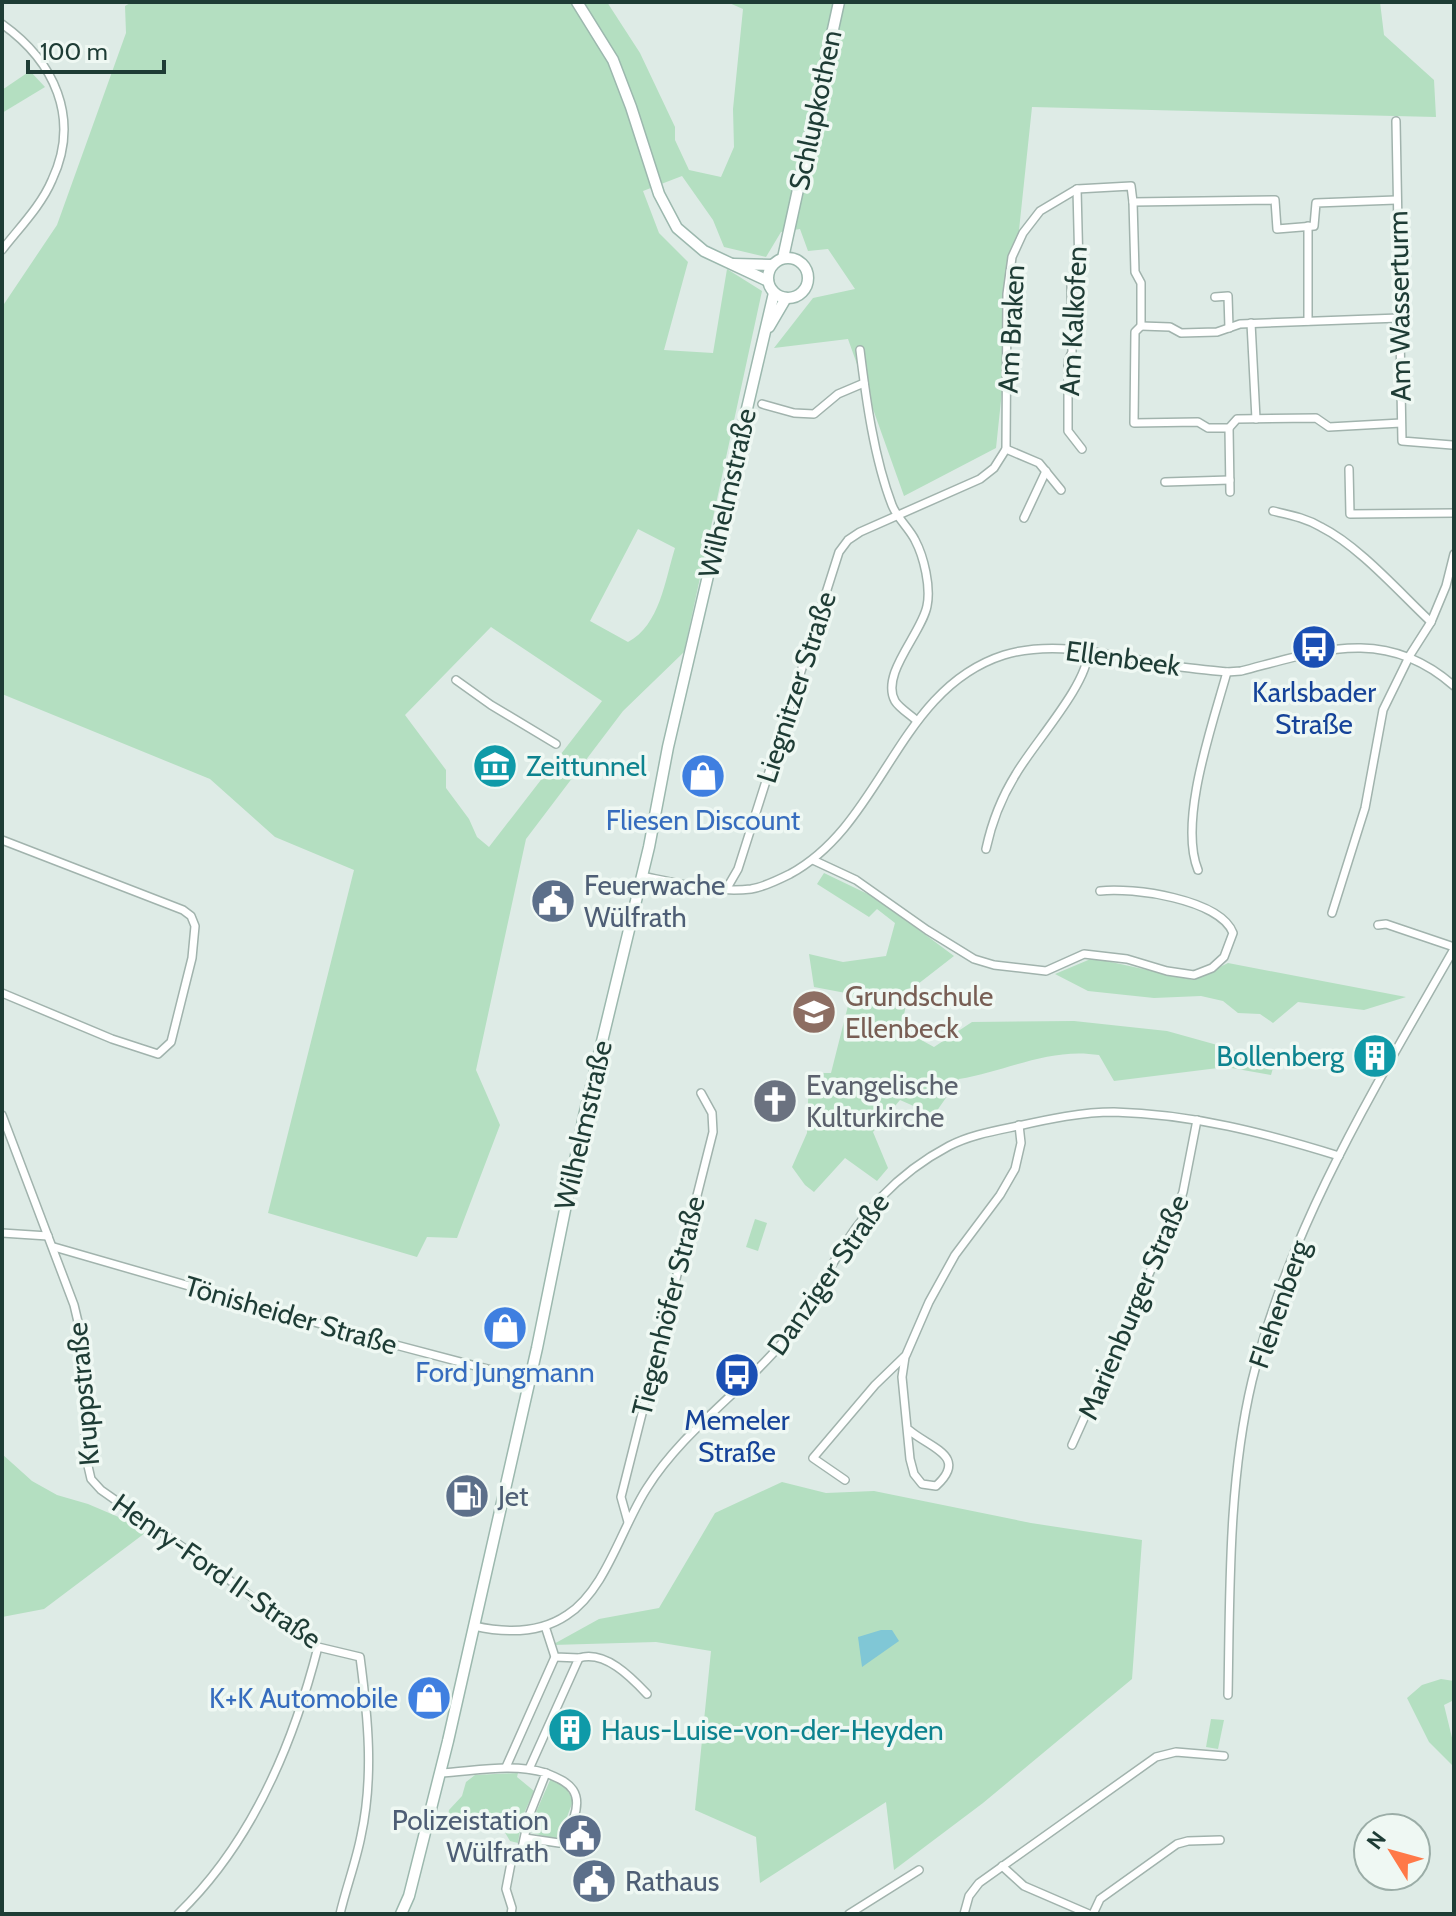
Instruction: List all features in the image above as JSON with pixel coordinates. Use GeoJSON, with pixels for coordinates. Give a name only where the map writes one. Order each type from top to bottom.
{"type":"FeatureCollection","features":[{"type":"Feature","properties":{"kind":"main road"},"geometry":{"type":"LineString","coordinates":[[577,2],[613,60],[659,194],[669,217],[687,239],[727,264],[765,280],[774,293],[786,298],[800,294],[808,281],[804,267],[795,259],[783,258],[769,265],[740,267]]}},
{"type":"Feature","properties":{"kind":"main road","name":"Schlupkothen"},"geometry":{"type":"LineString","coordinates":[[783,258],[839,2]]}},
{"type":"Feature","properties":{"kind":"main road","name":"Schlupkothen"},"geometry":{"type":"LineString","coordinates":[[792,218],[795,259]]}},
{"type":"Feature","properties":{"kind":"main road"},"geometry":{"type":"LineString","coordinates":[[765,280],[769,265]]}},
{"type":"Feature","properties":{"kind":"main road","name":"Wilhelmstraße"},"geometry":{"type":"LineString","coordinates":[[401,1914],[409,1896],[474,1626],[581,1131],[774,293]]}},
{"type":"Feature","properties":{"kind":"main road","name":"Wilhelmstraße"},"geometry":{"type":"LineString","coordinates":[[763,336],[786,298]]}},
{"type":"Feature","properties":{"kind":"street"},"geometry":{"type":"LineString","coordinates":[[2,24],[29,45],[41,59],[54,83],[63,125],[62,149],[53,180],[40,202],[2,250]]}},
{"type":"Feature","properties":{"kind":"street","name":"Am Wasserturm"},"geometry":{"type":"LineString","coordinates":[[1396,121],[1402,441],[1453,446]]}},
{"type":"Feature","properties":{"kind":"street"},"geometry":{"type":"LineString","coordinates":[[1077,189],[1131,186],[1135,272],[1141,283],[1141,326],[1135,332],[1134,423],[1198,422],[1208,428],[1229,428]]}},
{"type":"Feature","properties":{"kind":"street","name":"Am Kalkofen"},"geometry":{"type":"LineString","coordinates":[[1077,189],[1079,269],[1071,283],[1068,431],[1082,449]]}},
{"type":"Feature","properties":{"kind":"street","name":"Am Braken"},"geometry":{"type":"LineString","coordinates":[[1006,449],[1007,294],[1012,257],[1033,218],[1077,189]]}},
{"type":"Feature","properties":{"kind":"street"},"geometry":{"type":"LineString","coordinates":[[1133,202],[1275,200],[1277,229],[1314,226],[1316,203],[1396,200]]}},
{"type":"Feature","properties":{"kind":"street"},"geometry":{"type":"LineString","coordinates":[[1308,226],[1308,321]]}},
{"type":"Feature","properties":{"kind":"street"},"geometry":{"type":"LineString","coordinates":[[1215,297],[1228,296],[1229,328]]}},
{"type":"Feature","properties":{"kind":"street"},"geometry":{"type":"LineString","coordinates":[[1141,326],[1170,327],[1181,333],[1217,332],[1251,323],[1399,318]]}},
{"type":"Feature","properties":{"kind":"street"},"geometry":{"type":"LineString","coordinates":[[1251,323],[1256,419]]}},
{"type":"Feature","properties":{"kind":"street"},"geometry":{"type":"LineString","coordinates":[[860,350],[886,484],[893,506],[919,551],[925,574],[928,605],[916,634],[896,668],[892,687],[895,702],[917,721]]}},
{"type":"Feature","properties":{"kind":"street"},"geometry":{"type":"LineString","coordinates":[[762,404],[794,413],[814,414],[838,394],[864,383]]}},
{"type":"Feature","properties":{"kind":"street"},"geometry":{"type":"LineString","coordinates":[[1230,492],[1229,428],[1237,419],[1316,418],[1329,427],[1401,423]]}},
{"type":"Feature","properties":{"kind":"street"},"geometry":{"type":"LineString","coordinates":[[899,516],[980,479],[994,468],[1006,449],[1039,463],[1061,490]]}},
{"type":"Feature","properties":{"kind":"street"},"geometry":{"type":"LineString","coordinates":[[1349,469],[1350,514],[1454,513]]}},
{"type":"Feature","properties":{"kind":"street"},"geometry":{"type":"LineString","coordinates":[[1024,518],[1046,471]]}},
{"type":"Feature","properties":{"kind":"street"},"geometry":{"type":"LineString","coordinates":[[1165,482],[1230,480]]}},
{"type":"Feature","properties":{"kind":"street"},"geometry":{"type":"LineString","coordinates":[[1273,511],[1298,516],[1332,533],[1431,622]]}},
{"type":"Feature","properties":{"kind":"street","name":"Liegnitzer Straße"},"geometry":{"type":"LineString","coordinates":[[727,888],[738,869],[839,552],[848,540],[860,532],[899,516]]}},
{"type":"Feature","properties":{"kind":"street"},"geometry":{"type":"LineString","coordinates":[[1332,913],[1365,808],[1383,710],[1410,655],[1431,622],[1446,586],[1454,554]]}},
{"type":"Feature","properties":{"kind":"street","name":"Ellenbeek"},"geometry":{"type":"LineString","coordinates":[[642,876],[683,885],[750,889],[775,882],[813,860],[860,809],[917,721],[947,687],[969,671],[1006,654],[1056,648],[1227,672],[1334,649],[1369,649],[1410,655],[1454,686]]}},
{"type":"Feature","properties":{"kind":"street"},"geometry":{"type":"LineString","coordinates":[[986,849],[998,806],[1016,772],[1077,685],[1086,668],[1088,652]]}},
{"type":"Feature","properties":{"kind":"street"},"geometry":{"type":"LineString","coordinates":[[1198,870],[1191,840],[1194,807],[1227,672]]}},
{"type":"Feature","properties":{"kind":"street"},"geometry":{"type":"LineString","coordinates":[[456,680],[556,744]]}},
{"type":"Feature","properties":{"kind":"street"},"geometry":{"type":"LineString","coordinates":[[2,840],[183,910],[191,916],[196,932],[185,992],[171,1042],[158,1054],[112,1039],[2,993]]}},
{"type":"Feature","properties":{"kind":"street"},"geometry":{"type":"LineString","coordinates":[[813,860],[856,880],[974,959],[994,965],[1046,971],[1084,954],[1127,959],[1194,975],[1212,968],[1224,957],[1233,933],[1227,921],[1212,912],[1143,890],[1100,891]]}},
{"type":"Feature","properties":{"kind":"street","name":"Flehenberg"},"geometry":{"type":"LineString","coordinates":[[1228,1695],[1236,1498],[1251,1384],[1266,1328],[1289,1264],[1339,1156],[1454,948],[1386,924],[1378,925]]}},
{"type":"Feature","properties":{"kind":"street","name":"Tiegenhöfer Straße"},"geometry":{"type":"LineString","coordinates":[[628,1522],[621,1497],[713,1132],[712,1113],[701,1093]]}},
{"type":"Feature","properties":{"kind":"street","name":"Danziger Straße"},"geometry":{"type":"LineString","coordinates":[[474,1626],[522,1631],[545,1626],[568,1615],[590,1592],[609,1562],[647,1487],[696,1427],[758,1371],[786,1338],[874,1202],[892,1184],[951,1145],[986,1132],[1019,1125],[1112,1112],[1197,1120],[1262,1132],[1339,1156]]}},
{"type":"Feature","properties":{"kind":"street","name":"Kruppstraße"},"geometry":{"type":"LineString","coordinates":[[2,1115],[74,1305],[86,1374],[85,1453],[91,1479],[101,1490]]}},
{"type":"Feature","properties":{"kind":"street","name":"Marienburger Straße"},"geometry":{"type":"LineString","coordinates":[[1072,1445],[1172,1223],[1183,1192],[1197,1120]]}},
{"type":"Feature","properties":{"kind":"street"},"geometry":{"type":"LineString","coordinates":[[909,1430],[925,1444],[946,1455],[950,1464],[947,1476],[936,1486],[922,1484],[914,1474],[902,1377],[906,1355],[929,1302],[955,1255],[1000,1195],[1015,1169],[1021,1143],[1019,1125]]}},
{"type":"Feature","properties":{"kind":"street"},"geometry":{"type":"LineString","coordinates":[[2,1233],[48,1236]]}},
{"type":"Feature","properties":{"kind":"street","name":"Tönisheider Straße"},"geometry":{"type":"LineString","coordinates":[[54,1247],[373,1339],[529,1380]]}},
{"type":"Feature","properties":{"kind":"street"},"geometry":{"type":"LineString","coordinates":[[845,1480],[813,1458],[875,1385],[906,1355]]}},
{"type":"Feature","properties":{"kind":"street","name":"Henry-Ford II-Straße"},"geometry":{"type":"LineString","coordinates":[[101,1490],[318,1647],[360,1657],[367,1711],[369,1780],[361,1836],[340,1914]]}},
{"type":"Feature","properties":{"kind":"street"},"geometry":{"type":"LineString","coordinates":[[506,1767],[555,1657],[545,1626]]}},
{"type":"Feature","properties":{"kind":"street"},"geometry":{"type":"LineString","coordinates":[[178,1914],[225,1862],[271,1784],[306,1696],[318,1647]]}},
{"type":"Feature","properties":{"kind":"street"},"geometry":{"type":"LineString","coordinates":[[555,1657],[586,1656],[605,1661],[626,1672],[647,1694]]}},
{"type":"Feature","properties":{"kind":"street"},"geometry":{"type":"LineString","coordinates":[[529,1769],[579,1658]]}},
{"type":"Feature","properties":{"kind":"street"},"geometry":{"type":"LineString","coordinates":[[964,1914],[969,1896],[979,1883],[1156,1757],[1176,1752],[1224,1756]]}},
{"type":"Feature","properties":{"kind":"street"},"geometry":{"type":"LineString","coordinates":[[440,1773],[506,1767],[529,1769],[562,1780],[574,1791],[577,1803],[571,1825],[559,1843],[525,1838]]}},
{"type":"Feature","properties":{"kind":"street"},"geometry":{"type":"LineString","coordinates":[[511,1914],[506,1889],[511,1863],[522,1848],[529,1816],[546,1773]]}},
{"type":"Feature","properties":{"kind":"street"},"geometry":{"type":"LineString","coordinates":[[1002,1866],[1024,1886],[1091,1914],[1100,1899],[1177,1844],[1220,1840]]}},
{"type":"Feature","properties":{"kind":"street"},"geometry":{"type":"LineString","coordinates":[[849,1914],[919,1870]]}},
{"type":"Feature","properties":{"kind":"green space"},"geometry":{"type":"Polygon","coordinates":[[[132,2],[607,2],[640,53],[675,127],[675,140],[689,170],[721,177],[734,147],[733,109],[743,9],[727,2],[1380,2],[1384,35],[1434,80],[1436,117],[1032,107],[996,448],[904,496],[848,339],[774,348],[813,298],[855,289],[828,249],[808,251],[800,229],[781,232],[766,257],[724,247],[713,220],[682,176],[643,191],[659,233],[688,262],[664,350],[713,353],[727,269],[762,291],[684,652],[623,711],[526,839],[476,1070],[500,1125],[457,1238],[427,1237],[417,1257],[268,1213],[354,870],[275,837],[210,779],[2,694],[2,307],[57,225],[126,33],[125,6],[132,2]],[[638,529],[590,621],[628,642],[647,625],[660,601],[675,548],[638,529]],[[491,627],[405,715],[446,770],[446,788],[469,819],[477,837],[489,847],[602,701],[491,627]]]}},
{"type":"Feature","properties":{"kind":"green space"},"geometry":{"type":"Polygon","coordinates":[[[30,71],[45,87],[2,113],[2,90],[30,71]]]}},
{"type":"Feature","properties":{"kind":"green space"},"geometry":{"type":"Polygon","coordinates":[[[824,873],[876,898],[954,956],[909,991],[901,1029],[934,1047],[972,1022],[1074,1021],[1167,1031],[1275,1061],[1271,1075],[1226,1067],[1114,1081],[1099,1055],[1063,1054],[1029,1061],[959,1079],[934,1115],[900,1100],[873,1132],[888,1168],[877,1181],[845,1158],[814,1192],[792,1167],[807,1133],[809,1073],[831,1073],[851,994],[814,987],[809,954],[843,962],[886,956],[895,923],[877,909],[869,917],[817,884],[824,873]]]}},
{"type":"Feature","properties":{"kind":"green space"},"geometry":{"type":"Polygon","coordinates":[[[1093,958],[1193,980],[1228,963],[1406,997],[1364,1010],[1298,1002],[1273,1023],[1260,1014],[1238,1013],[1223,1001],[1201,996],[1154,998],[1088,991],[1055,974],[1093,958]]]}},
{"type":"Feature","properties":{"kind":"green space"},"geometry":{"type":"Polygon","coordinates":[[[755,1219],[767,1223],[758,1251],[746,1247],[755,1219]]]}},
{"type":"Feature","properties":{"kind":"green space"},"geometry":{"type":"Polygon","coordinates":[[[2,1454],[32,1481],[57,1495],[88,1504],[149,1530],[44,1609],[2,1617],[2,1454]]]}},
{"type":"Feature","properties":{"kind":"green space"},"geometry":{"type":"Polygon","coordinates":[[[782,1482],[826,1493],[874,1491],[1031,1523],[1142,1540],[1132,1679],[983,1803],[894,1870],[886,1802],[760,1883],[756,1837],[695,1810],[711,1651],[656,1642],[552,1645],[599,1619],[659,1608],[715,1513],[782,1482]]]}},
{"type":"Feature","properties":{"kind":"green space"},"geometry":{"type":"Polygon","coordinates":[[[1441,1679],[1454,1681],[1454,1700],[1444,1705],[1454,1746],[1454,1767],[1429,1742],[1407,1698],[1422,1685],[1441,1679]]]}},
{"type":"Feature","properties":{"kind":"green space"},"geometry":{"type":"Polygon","coordinates":[[[1211,1719],[1224,1720],[1218,1749],[1206,1747],[1211,1719]]]}},
{"type":"Feature","properties":{"kind":"green space"},"geometry":{"type":"Polygon","coordinates":[[[518,1773],[517,1777],[534,1791],[522,1818],[518,1843],[510,1841],[500,1824],[490,1820],[454,1821],[448,1817],[449,1810],[462,1796],[466,1782],[475,1775],[518,1773]]]}},
{"type":"Feature","properties":{"kind":"green space"},"geometry":{"type":"Polygon","coordinates":[[[551,1778],[566,1787],[573,1801],[561,1833],[555,1839],[532,1833],[529,1828],[551,1778]]]}},
{"type":"Feature","properties":{"kind":"water"},"geometry":{"type":"Polygon","coordinates":[[[892,1630],[899,1641],[862,1667],[858,1637],[892,1630]]]}},
{"type":"Feature","properties":{"kind":"place","name":"Karlsbader Straße"},"geometry":{"type":"Point","coordinates":[1314,647]}},
{"type":"Feature","properties":{"kind":"place","name":"Zeittunnel"},"geometry":{"type":"Point","coordinates":[495,766]}},
{"type":"Feature","properties":{"kind":"place","name":"Fliesen Discount"},"geometry":{"type":"Point","coordinates":[703,776]}},
{"type":"Feature","properties":{"kind":"place","name":"Feuerwache Wülfrath"},"geometry":{"type":"Point","coordinates":[553,901]}},
{"type":"Feature","properties":{"kind":"place","name":"Grundschule Ellenbeck"},"geometry":{"type":"Point","coordinates":[814,1012]}},
{"type":"Feature","properties":{"kind":"place","name":"Bollenberg"},"geometry":{"type":"Point","coordinates":[1375,1056]}},
{"type":"Feature","properties":{"kind":"place","name":"Evangelische Kulturkirche"},"geometry":{"type":"Point","coordinates":[775,1101]}},
{"type":"Feature","properties":{"kind":"place","name":"Ford Jungmann"},"geometry":{"type":"Point","coordinates":[505,1328]}},
{"type":"Feature","properties":{"kind":"place","name":"Memeler Straße"},"geometry":{"type":"Point","coordinates":[737,1375]}},
{"type":"Feature","properties":{"kind":"place","name":"Jet"},"geometry":{"type":"Point","coordinates":[467,1496]}},
{"type":"Feature","properties":{"kind":"place","name":"K+K Automobile"},"geometry":{"type":"Point","coordinates":[429,1698]}},
{"type":"Feature","properties":{"kind":"place","name":"Haus-Luise-von-der-Heyden"},"geometry":{"type":"Point","coordinates":[570,1730]}},
{"type":"Feature","properties":{"kind":"place","name":"Polizeistation Wülfrath"},"geometry":{"type":"Point","coordinates":[580,1836]}},
{"type":"Feature","properties":{"kind":"place","name":"Rathaus"},"geometry":{"type":"Point","coordinates":[594,1881]}}]}
